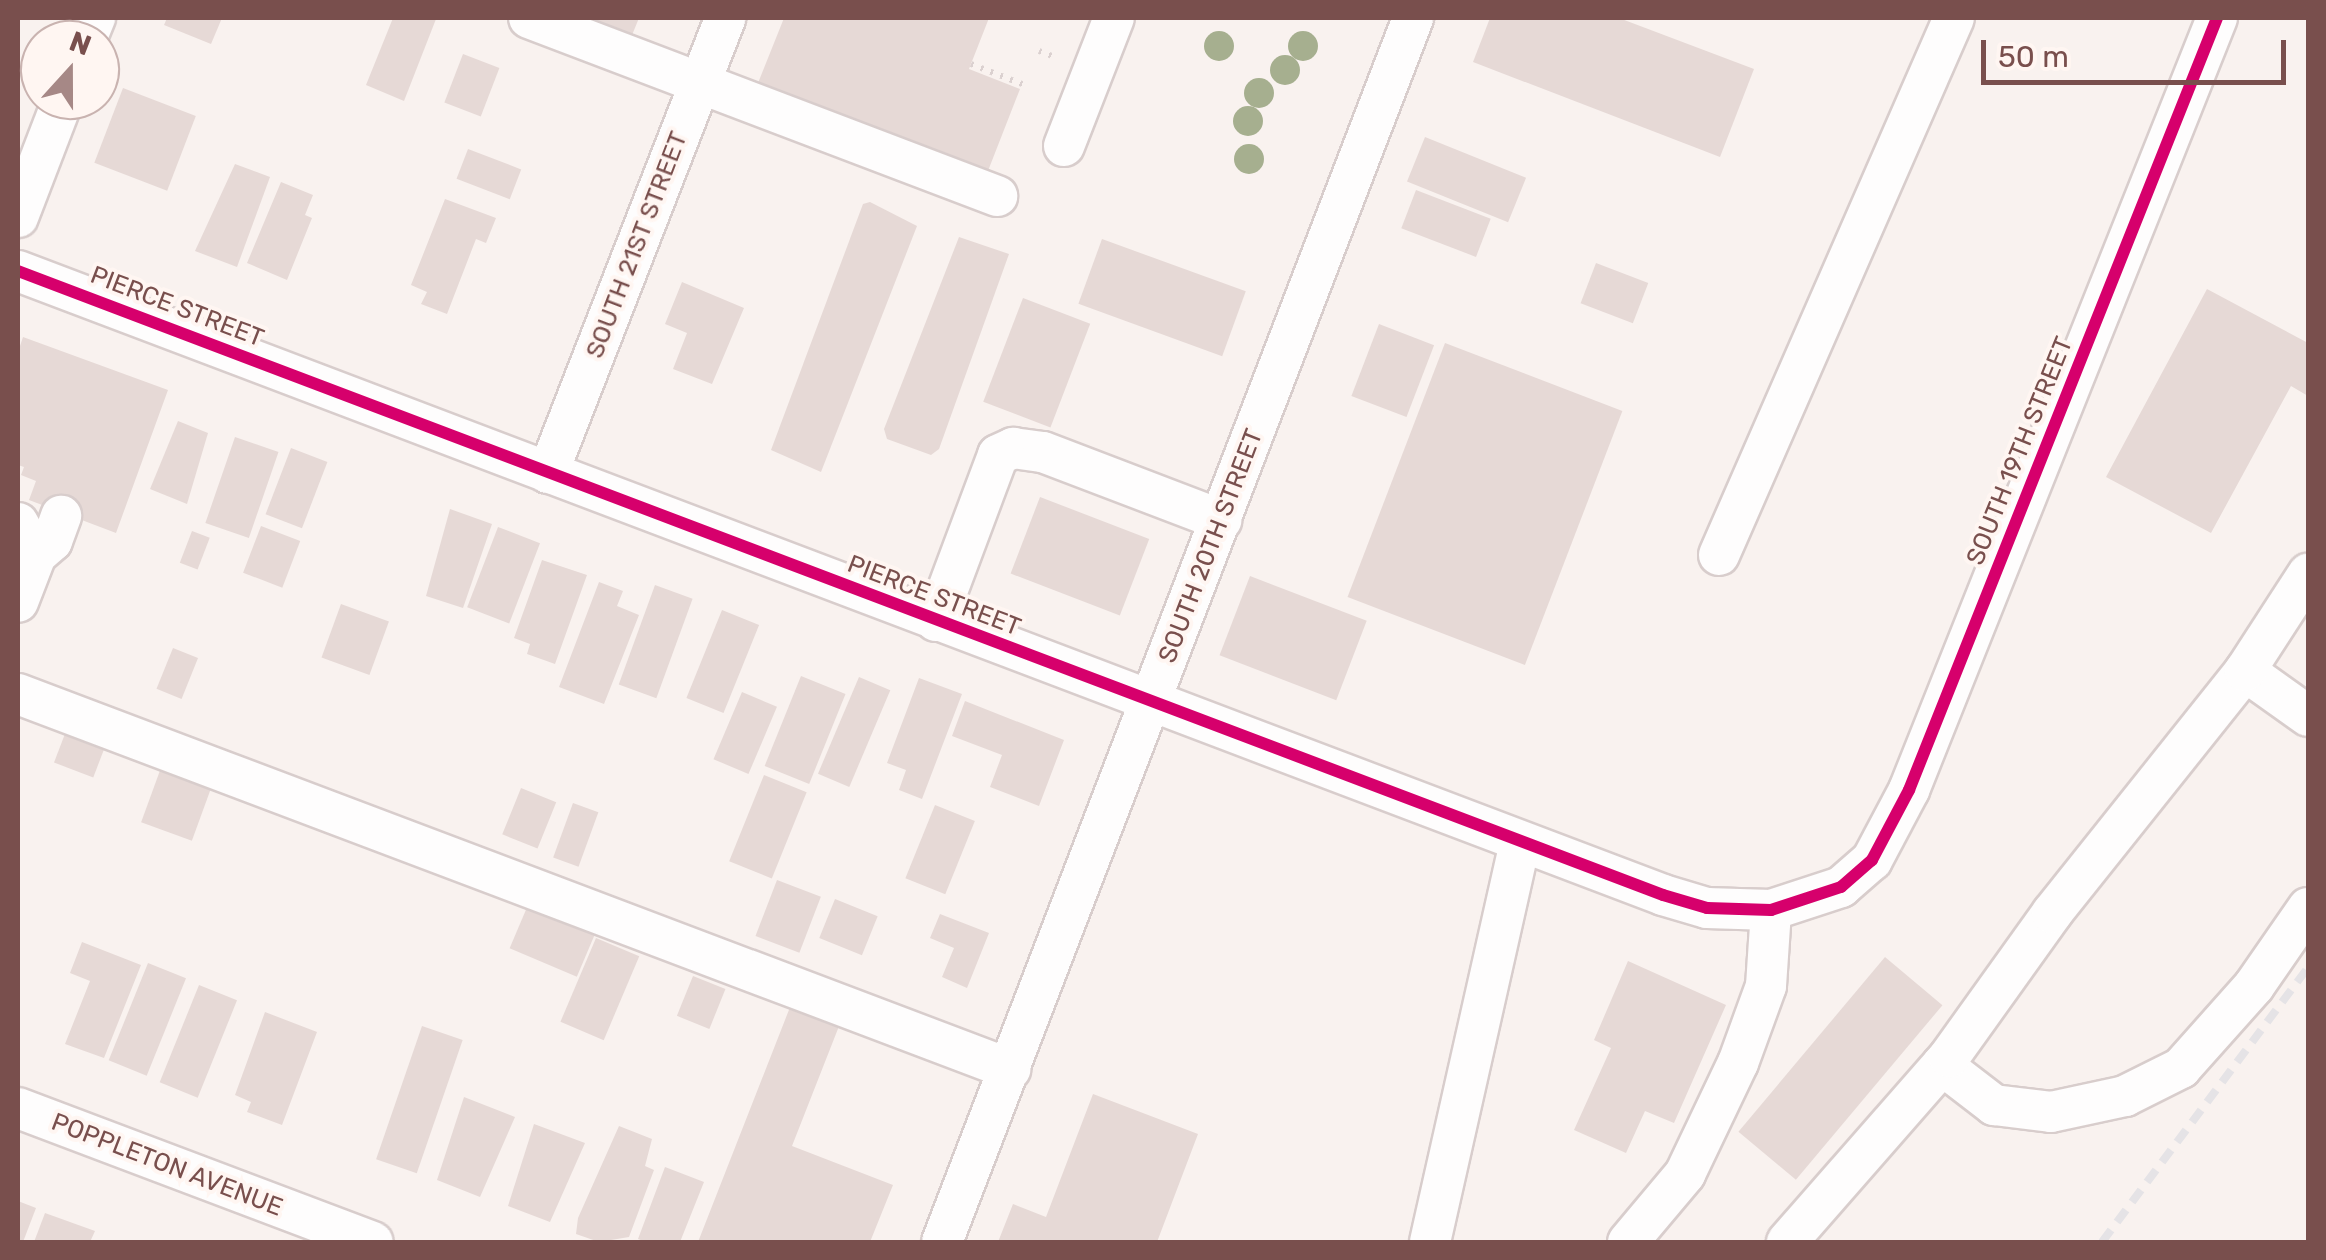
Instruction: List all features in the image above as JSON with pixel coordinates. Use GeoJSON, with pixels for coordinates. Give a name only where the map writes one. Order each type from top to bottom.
{"type":"FeatureCollection","features":[{"type":"Feature","properties":{"kind":"street"},"geometry":{"type":"LineString","coordinates":[[529,18],[997,196]]}},
{"type":"Feature","properties":{"kind":"street","name":"SOUTH 21ST STREET"},"geometry":{"type":"LineString","coordinates":[[548,473],[725,18]]}},
{"type":"Feature","properties":{"kind":"street"},"geometry":{"type":"LineString","coordinates":[[1064,146],[1114,18]]}},
{"type":"Feature","properties":{"kind":"street","name":"SOUTH 20TH STREET"},"geometry":{"type":"LineString","coordinates":[[942,1242],[1413,18]]}},
{"type":"Feature","properties":{"kind":"street"},"geometry":{"type":"LineString","coordinates":[[1719,555],[1954,18]]}},
{"type":"Feature","properties":{"kind":"street","name":"SOUTH 19TH STREET"},"geometry":{"type":"LineString","coordinates":[[1842,887],[1872,860],[1910,790],[2209,21]]}},
{"type":"Feature","properties":{"kind":"street"},"geometry":{"type":"LineString","coordinates":[[18,216],[55,120]]}},
{"type":"Feature","properties":{"kind":"street","name":"PIERCE STREET"},"geometry":{"type":"LineString","coordinates":[[18,270],[1151,703],[1707,908],[1772,910],[1842,887]]}},
{"type":"Feature","properties":{"kind":"street"},"geometry":{"type":"LineString","coordinates":[[936,621],[998,456],[1013,448],[1043,452],[1220,520]]}},
{"type":"Feature","properties":{"kind":"street"},"geometry":{"type":"LineString","coordinates":[[18,602],[27,539],[52,541],[61,516]]}},
{"type":"Feature","properties":{"kind":"street"},"geometry":{"type":"LineString","coordinates":[[1786,1242],[1942,1065],[2052,912],[2245,671],[2308,574]]}},
{"type":"Feature","properties":{"kind":"street"},"geometry":{"type":"LineString","coordinates":[[2245,671],[2308,716]]}},
{"type":"Feature","properties":{"kind":"street"},"geometry":{"type":"LineString","coordinates":[[18,694],[1010,1069]]}},
{"type":"Feature","properties":{"kind":"street"},"geometry":{"type":"LineString","coordinates":[[1430,1242],[1520,842]]}},
{"type":"Feature","properties":{"kind":"street"},"geometry":{"type":"LineString","coordinates":[[1942,1065],[1994,1105],[2051,1112],[2125,1096],[2181,1068],[2254,986],[2308,908]]}},
{"type":"Feature","properties":{"kind":"street"},"geometry":{"type":"LineString","coordinates":[[1628,1242],[1685,1174],[1738,1063],[1766,986],[1772,910]]}},
{"type":"Feature","properties":{"kind":"street","name":"POPPLETON AVENUE"},"geometry":{"type":"LineString","coordinates":[[18,1108],[284,1227],[373,1242]]}},
{"type":"Feature","properties":{"kind":"path"},"geometry":{"type":"LineString","coordinates":[[971,64],[1027,86]]}},
{"type":"Feature","properties":{"kind":"building"},"geometry":{"type":"Polygon","coordinates":[[[167,18],[222,18],[211,44],[164,25],[167,18]]]}},
{"type":"Feature","properties":{"kind":"building"},"geometry":{"type":"Polygon","coordinates":[[[393,18],[436,19],[404,101],[366,85],[393,18]]]}},
{"type":"Feature","properties":{"kind":"building"},"geometry":{"type":"Polygon","coordinates":[[[574,18],[639,18],[630,40],[574,18]]]}},
{"type":"Feature","properties":{"kind":"building"},"geometry":{"type":"Polygon","coordinates":[[[784,18],[989,18],[969,69],[1020,89],[986,176],[756,88],[784,18]]]}},
{"type":"Feature","properties":{"kind":"building"},"geometry":{"type":"Polygon","coordinates":[[[1490,18],[1619,18],[1754,69],[1720,157],[1473,62],[1490,18]]]}},
{"type":"Feature","properties":{"kind":"building"},"geometry":{"type":"Polygon","coordinates":[[[463,54],[499,68],[481,117],[444,103],[463,54]]]}},
{"type":"Feature","properties":{"kind":"building"},"geometry":{"type":"Polygon","coordinates":[[[123,88],[196,116],[167,191],[94,163],[111,120],[120,120],[123,88]]]}},
{"type":"Feature","properties":{"kind":"building"},"geometry":{"type":"Polygon","coordinates":[[[1425,137],[1526,178],[1508,222],[1407,182],[1425,137]]]}},
{"type":"Feature","properties":{"kind":"building"},"geometry":{"type":"Polygon","coordinates":[[[468,149],[521,169],[510,199],[457,179],[468,149]]]}},
{"type":"Feature","properties":{"kind":"building"},"geometry":{"type":"Polygon","coordinates":[[[235,164],[270,177],[237,267],[195,251],[235,164]]]}},
{"type":"Feature","properties":{"kind":"building"},"geometry":{"type":"Polygon","coordinates":[[[281,182],[313,195],[305,215],[312,218],[287,280],[247,263],[281,182]]]}},
{"type":"Feature","properties":{"kind":"building"},"geometry":{"type":"Polygon","coordinates":[[[1416,190],[1491,219],[1476,257],[1401,228],[1416,190]]]}},
{"type":"Feature","properties":{"kind":"building"},"geometry":{"type":"Polygon","coordinates":[[[445,199],[496,218],[486,243],[476,239],[447,314],[421,304],[427,292],[411,285],[445,199]]]}},
{"type":"Feature","properties":{"kind":"building"},"geometry":{"type":"Polygon","coordinates":[[[870,202],[917,226],[821,472],[771,450],[863,204],[870,202]]]}},
{"type":"Feature","properties":{"kind":"building"},"geometry":{"type":"Polygon","coordinates":[[[959,237],[1009,254],[939,449],[931,455],[887,439],[884,429],[959,237]]]}},
{"type":"Feature","properties":{"kind":"building"},"geometry":{"type":"Polygon","coordinates":[[[1102,239],[1246,291],[1222,356],[1078,304],[1102,239]]]}},
{"type":"Feature","properties":{"kind":"building"},"geometry":{"type":"Polygon","coordinates":[[[1596,263],[1648,283],[1633,323],[1581,303],[1596,263]]]}},
{"type":"Feature","properties":{"kind":"building"},"geometry":{"type":"Polygon","coordinates":[[[682,282],[744,308],[712,384],[673,369],[687,333],[665,324],[682,282]]]}},
{"type":"Feature","properties":{"kind":"building"},"geometry":{"type":"Polygon","coordinates":[[[2207,289],[2308,343],[2308,396],[2291,386],[2211,533],[2106,477],[2207,289]]]}},
{"type":"Feature","properties":{"kind":"building"},"geometry":{"type":"Polygon","coordinates":[[[1023,298],[1090,324],[1050,427],[983,402],[1023,298]]]}},
{"type":"Feature","properties":{"kind":"building"},"geometry":{"type":"Polygon","coordinates":[[[1379,324],[1434,345],[1406,417],[1351,396],[1379,324]]]}},
{"type":"Feature","properties":{"kind":"building"},"geometry":{"type":"Polygon","coordinates":[[[23,337],[168,390],[116,533],[29,500],[36,481],[21,475],[24,467],[18,465],[18,352],[23,337]]]}},
{"type":"Feature","properties":{"kind":"building"},"geometry":{"type":"Polygon","coordinates":[[[1445,343],[1622,411],[1525,665],[1348,597],[1445,343]]]}},
{"type":"Feature","properties":{"kind":"building"},"geometry":{"type":"Polygon","coordinates":[[[178,421],[208,433],[187,504],[150,489],[178,421]]]}},
{"type":"Feature","properties":{"kind":"building"},"geometry":{"type":"Polygon","coordinates":[[[235,437],[278,452],[249,538],[205,523],[235,437]]]}},
{"type":"Feature","properties":{"kind":"building"},"geometry":{"type":"Polygon","coordinates":[[[291,448],[327,462],[302,528],[266,514],[291,448]]]}},
{"type":"Feature","properties":{"kind":"building"},"geometry":{"type":"Polygon","coordinates":[[[1040,497],[1149,539],[1120,615],[1011,574],[1040,497]]]}},
{"type":"Feature","properties":{"kind":"building"},"geometry":{"type":"Polygon","coordinates":[[[450,509],[492,524],[463,608],[426,596],[450,509]]]}},
{"type":"Feature","properties":{"kind":"building"},"geometry":{"type":"Polygon","coordinates":[[[261,526],[300,541],[282,588],[243,573],[261,526]]]}},
{"type":"Feature","properties":{"kind":"building"},"geometry":{"type":"Polygon","coordinates":[[[498,527],[540,543],[509,623],[467,607],[498,527]]]}},
{"type":"Feature","properties":{"kind":"building"},"geometry":{"type":"Polygon","coordinates":[[[192,531],[210,538],[198,570],[180,563],[192,531]]]}},
{"type":"Feature","properties":{"kind":"building"},"geometry":{"type":"Polygon","coordinates":[[[542,560],[587,575],[555,664],[527,654],[530,644],[514,638],[542,560]]]}},
{"type":"Feature","properties":{"kind":"building"},"geometry":{"type":"Polygon","coordinates":[[[1250,576],[1367,621],[1336,700],[1220,655],[1250,576]]]}},
{"type":"Feature","properties":{"kind":"building"},"geometry":{"type":"Polygon","coordinates":[[[599,582],[623,591],[617,606],[639,615],[604,704],[559,687],[599,582]]]}},
{"type":"Feature","properties":{"kind":"building"},"geometry":{"type":"Polygon","coordinates":[[[655,585],[693,599],[656,698],[619,685],[655,585]]]}},
{"type":"Feature","properties":{"kind":"building"},"geometry":{"type":"Polygon","coordinates":[[[341,604],[389,621],[369,675],[322,658],[341,604]]]}},
{"type":"Feature","properties":{"kind":"building"},"geometry":{"type":"Polygon","coordinates":[[[722,610],[759,625],[723,713],[686,698],[722,610]]]}},
{"type":"Feature","properties":{"kind":"building"},"geometry":{"type":"Polygon","coordinates":[[[173,648],[198,658],[182,699],[157,689],[173,648]]]}},
{"type":"Feature","properties":{"kind":"building"},"geometry":{"type":"Polygon","coordinates":[[[801,676],[846,694],[809,784],[765,766],[801,676]]]}},
{"type":"Feature","properties":{"kind":"building"},"geometry":{"type":"Polygon","coordinates":[[[859,677],[890,690],[849,787],[818,774],[859,677]]]}},
{"type":"Feature","properties":{"kind":"building"},"geometry":{"type":"Polygon","coordinates":[[[919,678],[962,694],[922,799],[899,790],[906,770],[887,763],[919,678]]]}},
{"type":"Feature","properties":{"kind":"building"},"geometry":{"type":"Polygon","coordinates":[[[742,692],[777,707],[748,774],[713,759],[742,692]]]}},
{"type":"Feature","properties":{"kind":"building"},"geometry":{"type":"Polygon","coordinates":[[[965,701],[1064,740],[1039,806],[990,787],[1002,755],[952,736],[965,701]]]}},
{"type":"Feature","properties":{"kind":"building"},"geometry":{"type":"Polygon","coordinates":[[[68,726],[107,741],[93,777],[54,762],[68,726]]]}},
{"type":"Feature","properties":{"kind":"building"},"geometry":{"type":"Polygon","coordinates":[[[162,765],[213,783],[192,841],[141,822],[162,765]]]}},
{"type":"Feature","properties":{"kind":"building"},"geometry":{"type":"Polygon","coordinates":[[[764,775],[807,792],[772,878],[729,861],[764,775]]]}},
{"type":"Feature","properties":{"kind":"building"},"geometry":{"type":"Polygon","coordinates":[[[521,788],[556,802],[538,849],[502,834],[521,788]]]}},
{"type":"Feature","properties":{"kind":"building"},"geometry":{"type":"Polygon","coordinates":[[[573,803],[598,812],[579,867],[553,858],[573,803]]]}},
{"type":"Feature","properties":{"kind":"building"},"geometry":{"type":"Polygon","coordinates":[[[935,805],[975,821],[945,894],[905,878],[935,805]]]}},
{"type":"Feature","properties":{"kind":"building"},"geometry":{"type":"Polygon","coordinates":[[[777,880],[821,897],[799,953],[755,936],[777,880]]]}},
{"type":"Feature","properties":{"kind":"building"},"geometry":{"type":"Polygon","coordinates":[[[835,899],[878,916],[862,955],[819,938],[835,899]]]}},
{"type":"Feature","properties":{"kind":"building"},"geometry":{"type":"Polygon","coordinates":[[[528,905],[595,934],[577,977],[510,948],[528,905]]]}},
{"type":"Feature","properties":{"kind":"building"},"geometry":{"type":"Polygon","coordinates":[[[940,914],[989,933],[967,988],[942,977],[954,948],[930,938],[940,914]]]}},
{"type":"Feature","properties":{"kind":"building"},"geometry":{"type":"Polygon","coordinates":[[[596,938],[639,956],[604,1040],[560,1022],[596,938]]]}},
{"type":"Feature","properties":{"kind":"building"},"geometry":{"type":"Polygon","coordinates":[[[82,942],[141,965],[104,1058],[65,1044],[90,981],[70,973],[82,942]]]}},
{"type":"Feature","properties":{"kind":"building"},"geometry":{"type":"Polygon","coordinates":[[[1885,957],[1942,1005],[1796,1180],[1738,1132],[1885,957]]]}},
{"type":"Feature","properties":{"kind":"building"},"geometry":{"type":"Polygon","coordinates":[[[1628,961],[1726,1005],[1674,1123],[1645,1111],[1626,1153],[1574,1130],[1611,1048],[1594,1040],[1628,961]]]}},
{"type":"Feature","properties":{"kind":"building"},"geometry":{"type":"Polygon","coordinates":[[[148,963],[186,978],[147,1076],[109,1060],[148,963]]]}},
{"type":"Feature","properties":{"kind":"building"},"geometry":{"type":"Polygon","coordinates":[[[693,976],[725,989],[709,1029],[677,1016],[693,976]]]}},
{"type":"Feature","properties":{"kind":"building"},"geometry":{"type":"Polygon","coordinates":[[[199,985],[237,1000],[198,1098],[160,1082],[199,985]]]}},
{"type":"Feature","properties":{"kind":"building"},"geometry":{"type":"Polygon","coordinates":[[[794,997],[843,1016],[792,1146],[893,1185],[870,1242],[698,1242],[794,997]]]}},
{"type":"Feature","properties":{"kind":"building"},"geometry":{"type":"Polygon","coordinates":[[[265,1012],[317,1032],[282,1125],[247,1112],[251,1102],[235,1095],[265,1012]]]}},
{"type":"Feature","properties":{"kind":"building"},"geometry":{"type":"Polygon","coordinates":[[[422,1026],[463,1040],[417,1173],[376,1159],[422,1026]]]}},
{"type":"Feature","properties":{"kind":"building"},"geometry":{"type":"Polygon","coordinates":[[[1093,1094],[1198,1134],[1157,1242],[998,1242],[1013,1204],[1046,1217],[1093,1094]]]}},
{"type":"Feature","properties":{"kind":"building"},"geometry":{"type":"Polygon","coordinates":[[[464,1097],[515,1117],[480,1197],[437,1180],[464,1097]]]}},
{"type":"Feature","properties":{"kind":"building"},"geometry":{"type":"Polygon","coordinates":[[[534,1124],[585,1143],[550,1222],[508,1206],[534,1124]]]}},
{"type":"Feature","properties":{"kind":"building"},"geometry":{"type":"Polygon","coordinates":[[[619,1126],[652,1139],[645,1166],[654,1170],[629,1237],[599,1242],[576,1234],[578,1218],[619,1126]]]}},
{"type":"Feature","properties":{"kind":"building"},"geometry":{"type":"Polygon","coordinates":[[[665,1167],[704,1182],[680,1242],[646,1242],[638,1239],[665,1167]]]}},
{"type":"Feature","properties":{"kind":"building"},"geometry":{"type":"Polygon","coordinates":[[[18,1201],[36,1208],[23,1242],[18,1242],[18,1201]]]}},
{"type":"Feature","properties":{"kind":"building"},"geometry":{"type":"Polygon","coordinates":[[[45,1213],[95,1231],[90,1242],[34,1242],[45,1213]]]}},
{"type":"Feature","properties":{"kind":"railway"},"geometry":{"type":"LineString","coordinates":[[2102,1242],[2308,968]]}},
{"type":"Feature","properties":{"kind":"cycle path"},"geometry":{"type":"LineString","coordinates":[[18,271],[1663,895],[1707,908],[1771,910],[1841,887],[1872,860],[1909,790],[2217,18]]}}]}
